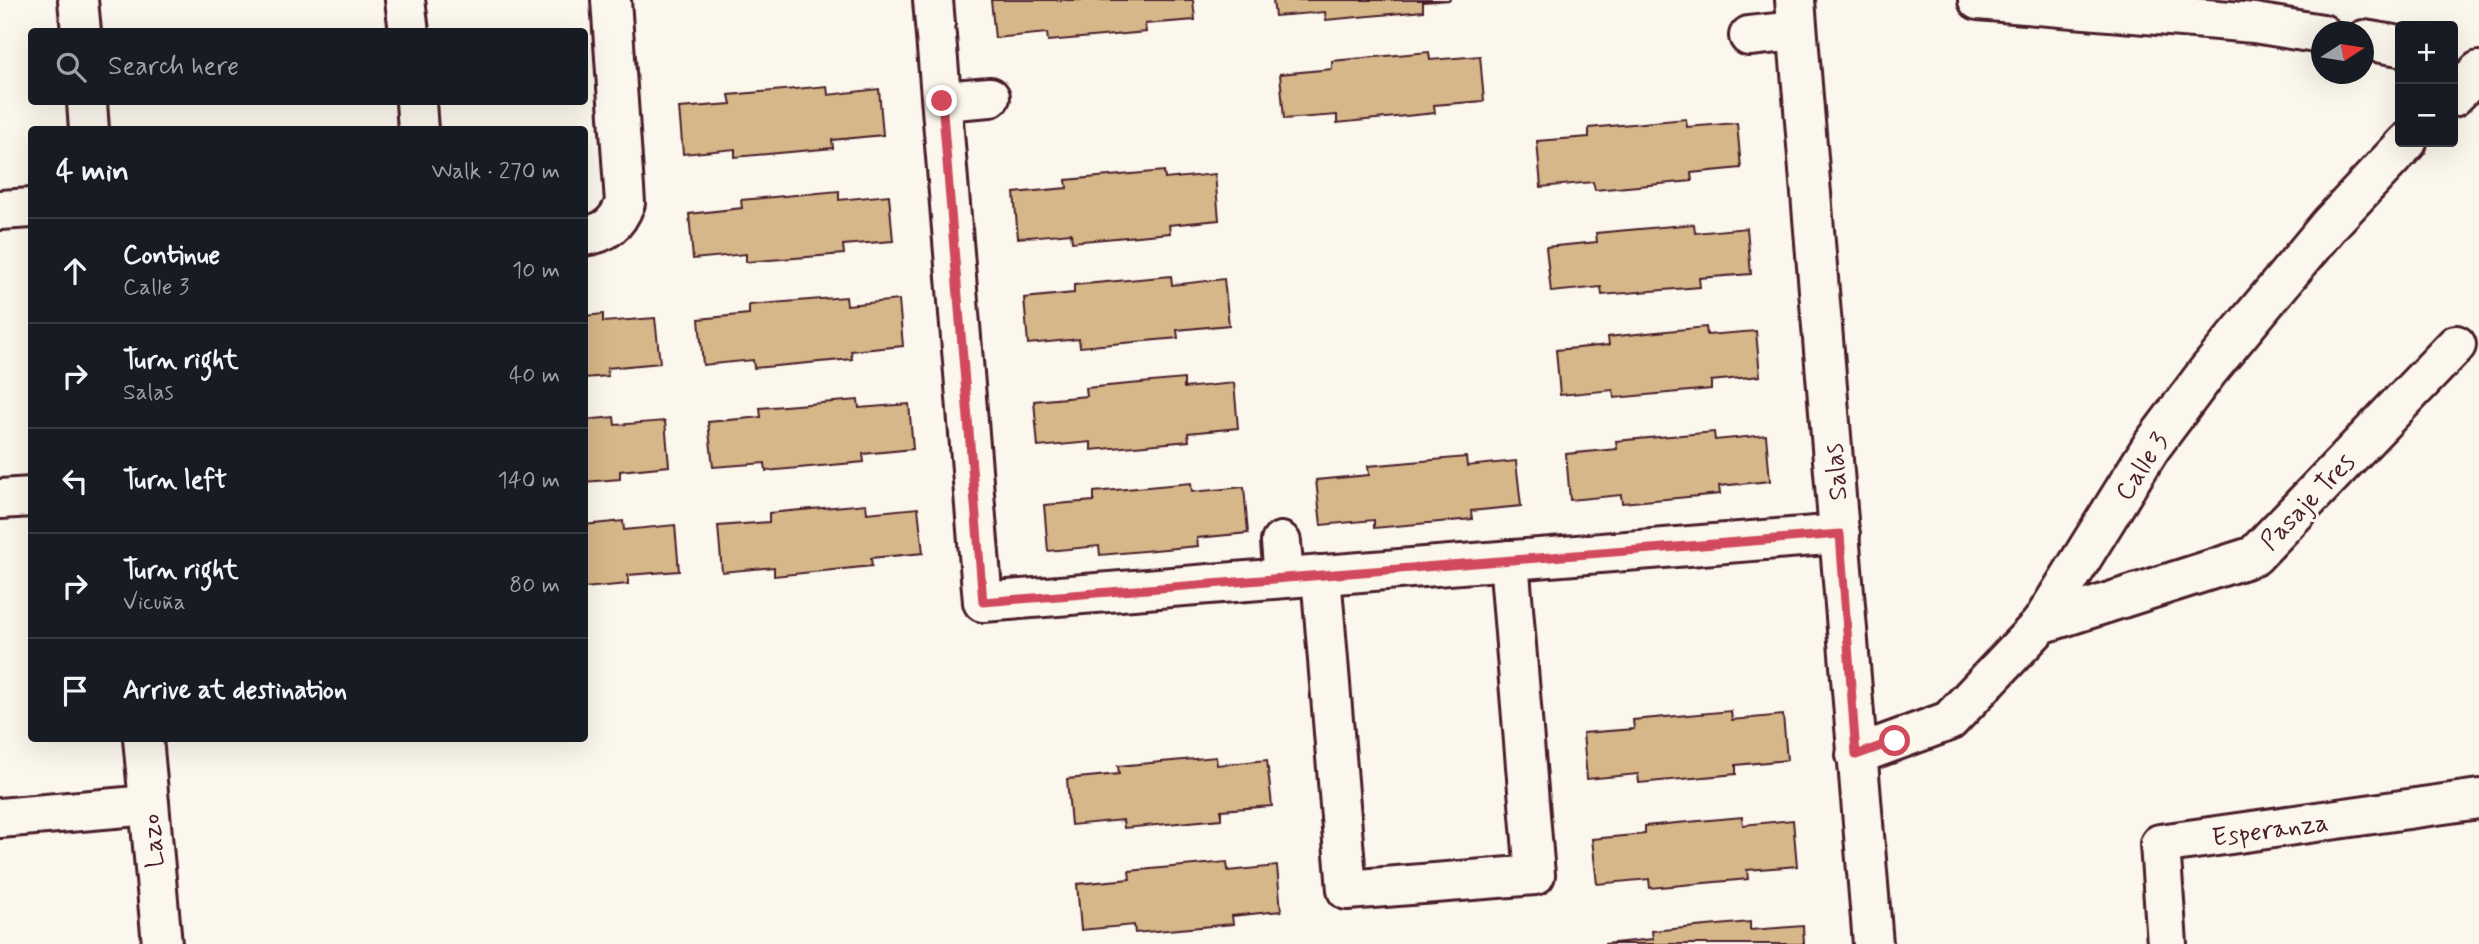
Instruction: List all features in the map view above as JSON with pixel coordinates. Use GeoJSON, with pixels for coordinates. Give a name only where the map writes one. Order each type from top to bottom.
{"type":"FeatureCollection","features":[{"type":"Feature","properties":{"kind":"street"},"geometry":{"type":"LineString","coordinates":[[78,0],[81,28]]}},
{"type":"Feature","properties":{"kind":"street"},"geometry":{"type":"LineString","coordinates":[[405,0],[408,28]]}},
{"type":"Feature","properties":{"kind":"street"},"geometry":{"type":"LineString","coordinates":[[588,235],[603,232],[614,225],[625,203],[611,0]]}},
{"type":"Feature","properties":{"kind":"street"},"geometry":{"type":"LineString","coordinates":[[933,0],[983,602],[1282,560],[1321,575],[1840,534]]}},
{"type":"Feature","properties":{"kind":"street"},"geometry":{"type":"LineString","coordinates":[[1978,0],[2254,23],[2311,32]]}},
{"type":"Feature","properties":{"kind":"street"},"geometry":{"type":"LineString","coordinates":[[1749,36],[1796,16]]}},
{"type":"Feature","properties":{"kind":"street","name":"Salas"},"geometry":{"type":"LineString","coordinates":[[1796,16],[1873,944]]}},
{"type":"Feature","properties":{"kind":"street"},"geometry":{"type":"LineString","coordinates":[[2374,42],[2395,45]]}},
{"type":"Feature","properties":{"kind":"street"},"geometry":{"type":"LineString","coordinates":[[2458,54],[2479,57]]}},
{"type":"Feature","properties":{"kind":"street"},"geometry":{"type":"LineString","coordinates":[[2458,92],[2479,71]]}},
{"type":"Feature","properties":{"kind":"street"},"geometry":{"type":"LineString","coordinates":[[942,101],[990,97]]}},
{"type":"Feature","properties":{"kind":"street"},"geometry":{"type":"LineString","coordinates":[[87,105],[89,126]]}},
{"type":"Feature","properties":{"kind":"street"},"geometry":{"type":"LineString","coordinates":[[416,105],[418,126]]}},
{"type":"Feature","properties":{"kind":"street","name":"Calle 3"},"geometry":{"type":"LineString","coordinates":[[1856,755],[1949,721],[2041,624],[2151,447],[2208,371],[2330,224],[2402,147]]}},
{"type":"Feature","properties":{"kind":"street"},"geometry":{"type":"LineString","coordinates":[[0,209],[28,208]]}},
{"type":"Feature","properties":{"kind":"street","name":"Pasaje Tres"},"geometry":{"type":"LineString","coordinates":[[2041,624],[2255,556],[2456,345]]}},
{"type":"Feature","properties":{"kind":"street"},"geometry":{"type":"LineString","coordinates":[[0,499],[28,497]]}},
{"type":"Feature","properties":{"kind":"street"},"geometry":{"type":"LineString","coordinates":[[1321,575],[1347,890],[1535,875],[1509,560]]}},
{"type":"Feature","properties":{"kind":"street","name":"Lazo"},"geometry":{"type":"LineString","coordinates":[[143,742],[162,944]]}},
{"type":"Feature","properties":{"kind":"street","name":"Esperanza"},"geometry":{"type":"LineString","coordinates":[[2167,944],[2160,844],[2479,799]]}},
{"type":"Feature","properties":{"kind":"street"},"geometry":{"type":"LineString","coordinates":[[0,818],[149,805]]}},
{"type":"Feature","properties":{"kind":"building"},"geometry":{"type":"Polygon","coordinates":[[[991,0],[1193,0],[1195,20],[1145,24],[1146,32],[1048,41],[1047,33],[995,38],[991,0]]]}},
{"type":"Feature","properties":{"kind":"building"},"geometry":{"type":"Polygon","coordinates":[[[1273,0],[1451,0],[1423,2],[1423,11],[1326,20],[1325,12],[1275,16],[1273,0]]]}},
{"type":"Feature","properties":{"kind":"building"},"geometry":{"type":"Polygon","coordinates":[[[1429,52],[1430,60],[1480,56],[1484,101],[1434,105],[1435,113],[1337,123],[1337,115],[1284,119],[1280,74],[1332,69],[1332,61],[1429,52]]]}},
{"type":"Feature","properties":{"kind":"building"},"geometry":{"type":"Polygon","coordinates":[[[827,86],[828,95],[879,89],[883,135],[832,140],[833,148],[735,157],[735,149],[683,154],[679,108],[731,104],[729,95],[827,86]]]}},
{"type":"Feature","properties":{"kind":"building"},"geometry":{"type":"Polygon","coordinates":[[[1686,119],[1687,127],[1737,123],[1741,168],[1691,173],[1692,181],[1595,190],[1593,182],[1541,187],[1537,141],[1589,137],[1589,128],[1686,119]]]}},
{"type":"Feature","properties":{"kind":"building"},"geometry":{"type":"Polygon","coordinates":[[[1164,171],[1165,179],[1215,174],[1219,220],[1169,225],[1170,233],[1072,242],[1071,233],[1018,238],[1014,193],[1067,188],[1066,180],[1164,171]]]}},
{"type":"Feature","properties":{"kind":"building"},"geometry":{"type":"Polygon","coordinates":[[[839,191],[839,200],[889,195],[893,241],[843,245],[844,254],[746,262],[746,254],[693,259],[689,214],[742,208],[741,200],[839,191]]]}},
{"type":"Feature","properties":{"kind":"building"},"geometry":{"type":"Polygon","coordinates":[[[1694,224],[1695,233],[1747,228],[1751,274],[1699,278],[1700,287],[1602,295],[1601,287],[1551,292],[1546,247],[1597,242],[1596,233],[1694,224]]]}},
{"type":"Feature","properties":{"kind":"building"},"geometry":{"type":"Polygon","coordinates":[[[1171,276],[1172,285],[1224,279],[1229,325],[1177,330],[1178,338],[1080,347],[1079,339],[1028,344],[1024,298],[1074,293],[1074,285],[1171,276]]]}},
{"type":"Feature","properties":{"kind":"building"},"geometry":{"type":"Polygon","coordinates":[[[846,297],[847,305],[899,300],[903,346],[851,351],[852,359],[754,368],[753,360],[703,365],[699,319],[749,314],[749,305],[846,297]]]}},
{"type":"Feature","properties":{"kind":"building"},"geometry":{"type":"Polygon","coordinates":[[[603,314],[603,322],[655,318],[660,363],[607,368],[608,376],[588,378],[588,316],[603,314]]]}},
{"type":"Feature","properties":{"kind":"building"},"geometry":{"type":"Polygon","coordinates":[[[1706,327],[1707,335],[1756,331],[1760,376],[1711,381],[1711,389],[1614,398],[1613,390],[1560,395],[1556,350],[1609,345],[1608,337],[1706,327]]]}},
{"type":"Feature","properties":{"kind":"building"},"geometry":{"type":"Polygon","coordinates":[[[1184,379],[1184,388],[1234,383],[1238,428],[1188,433],[1189,441],[1091,450],[1091,442],[1038,447],[1034,401],[1087,396],[1086,388],[1184,379]]]}},
{"type":"Feature","properties":{"kind":"building"},"geometry":{"type":"Polygon","coordinates":[[[858,400],[859,408],[909,404],[913,449],[863,454],[864,462],[766,471],[765,463],[713,467],[708,422],[761,417],[760,408],[858,400]]]}},
{"type":"Feature","properties":{"kind":"building"},"geometry":{"type":"Polygon","coordinates":[[[614,417],[615,425],[665,421],[669,466],[620,471],[620,479],[588,482],[588,420],[614,417]]]}},
{"type":"Feature","properties":{"kind":"building"},"geometry":{"type":"Polygon","coordinates":[[[1714,432],[1715,440],[1766,435],[1770,481],[1719,486],[1720,494],[1622,503],[1621,495],[1570,500],[1566,454],[1617,449],[1616,441],[1714,432]]]}},
{"type":"Feature","properties":{"kind":"building"},"geometry":{"type":"Polygon","coordinates":[[[1466,457],[1467,466],[1516,461],[1521,506],[1471,511],[1472,519],[1374,528],[1374,520],[1321,525],[1316,480],[1369,475],[1368,466],[1466,457]]]}},
{"type":"Feature","properties":{"kind":"building"},"geometry":{"type":"Polygon","coordinates":[[[1191,483],[1192,492],[1244,487],[1248,533],[1197,538],[1198,546],[1100,555],[1099,546],[1048,551],[1044,505],[1094,501],[1094,492],[1191,483]]]}},
{"type":"Feature","properties":{"kind":"building"},"geometry":{"type":"Polygon","coordinates":[[[866,504],[867,513],[918,508],[923,553],[871,558],[872,566],[774,576],[774,567],[722,572],[718,526],[769,522],[769,513],[866,504]]]}},
{"type":"Feature","properties":{"kind":"building"},"geometry":{"type":"Polygon","coordinates":[[[623,521],[624,530],[675,525],[679,571],[628,575],[628,584],[588,588],[588,525],[623,521]]]}},
{"type":"Feature","properties":{"kind":"building"},"geometry":{"type":"Polygon","coordinates":[[[1731,711],[1732,720],[1783,715],[1787,760],[1736,765],[1736,774],[1639,783],[1638,774],[1587,779],[1583,733],[1634,729],[1633,720],[1731,711]]]}},
{"type":"Feature","properties":{"kind":"building"},"geometry":{"type":"Polygon","coordinates":[[[1216,757],[1217,765],[1267,760],[1272,806],[1221,810],[1221,819],[1124,828],[1123,820],[1071,825],[1067,779],[1119,774],[1118,766],[1216,757]]]}},
{"type":"Feature","properties":{"kind":"building"},"geometry":{"type":"Polygon","coordinates":[[[1742,817],[1743,825],[1793,820],[1797,866],[1747,870],[1748,879],[1650,888],[1649,879],[1597,884],[1592,839],[1645,834],[1645,826],[1742,817]]]}},
{"type":"Feature","properties":{"kind":"building"},"geometry":{"type":"Polygon","coordinates":[[[1227,862],[1228,871],[1277,866],[1281,911],[1232,916],[1233,924],[1135,933],[1134,925],[1081,930],[1077,884],[1130,879],[1129,871],[1227,862]]]}},
{"type":"Feature","properties":{"kind":"building"},"geometry":{"type":"Polygon","coordinates":[[[1750,922],[1750,930],[1803,926],[1804,944],[1604,944],[1653,939],[1652,931],[1750,922]]]}},
{"type":"Feature","properties":{"kind":"route"},"geometry":{"type":"LineString","coordinates":[[942,101],[983,602],[1840,534],[1856,755],[1895,741]]}}]}
